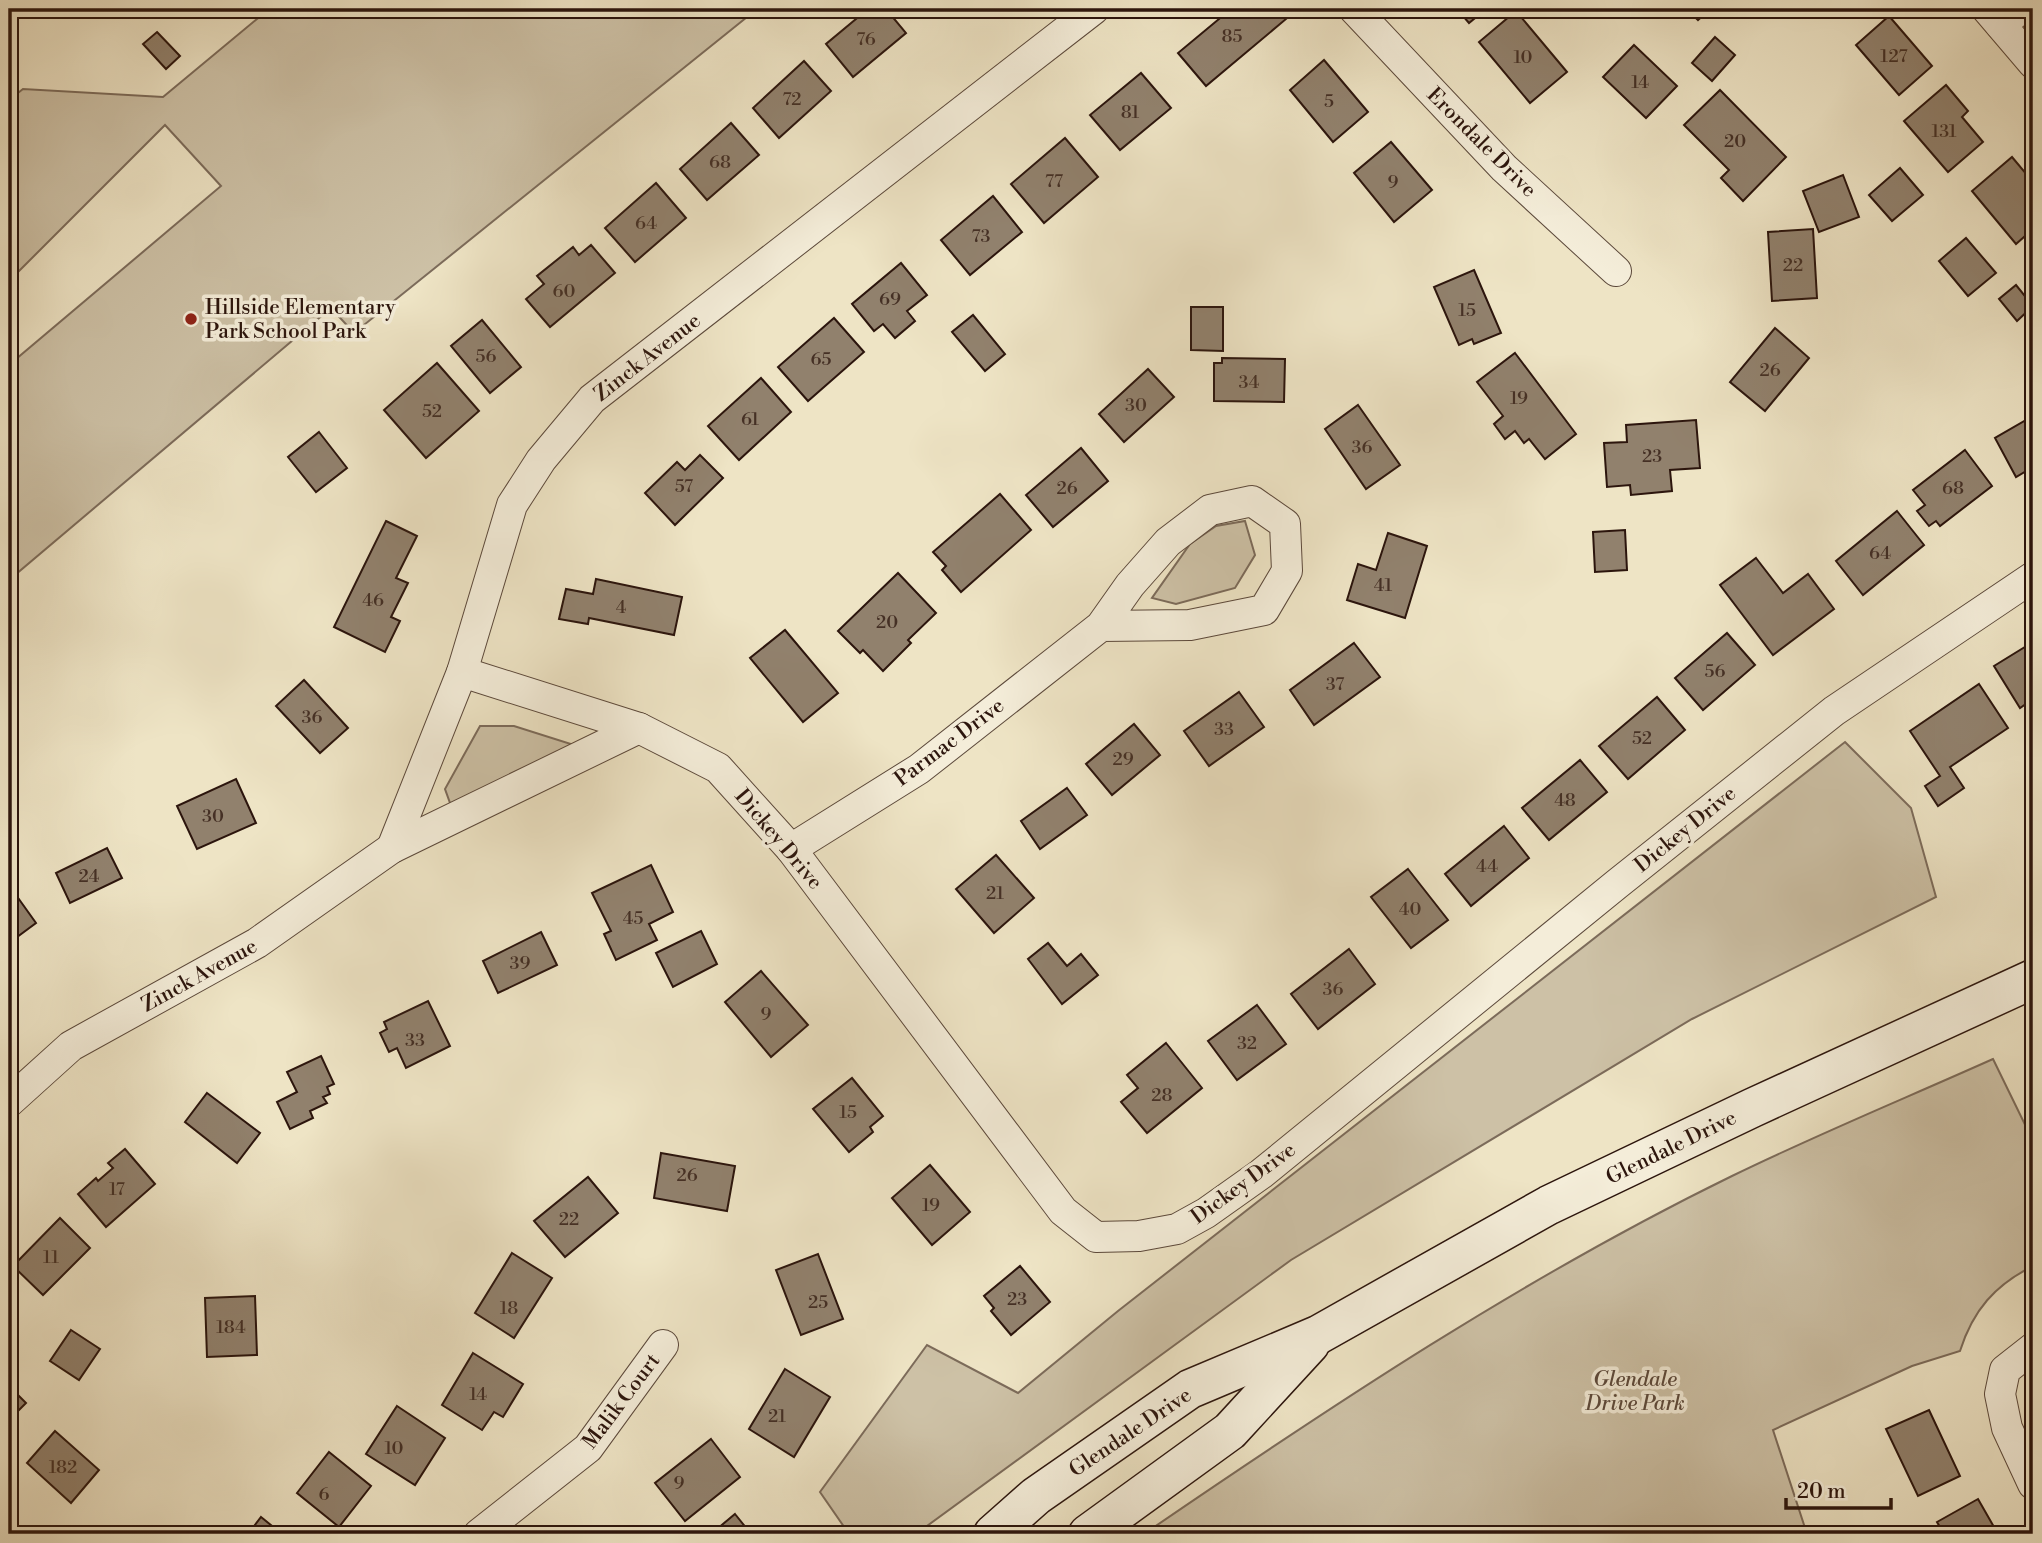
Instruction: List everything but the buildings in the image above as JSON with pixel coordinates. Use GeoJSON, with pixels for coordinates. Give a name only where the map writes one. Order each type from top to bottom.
{"type":"FeatureCollection","features":[{"type":"Feature","properties":{"kind":"main road","name":"Glendale Drive"},"geometry":{"type":"LineString","coordinates":[[993,1534],[1036,1496],[1190,1389],[1318,1335],[1549,1205],[2033,979]]}},
{"type":"Feature","properties":{"kind":"main road","name":"Glendale Drive"},"geometry":{"type":"LineString","coordinates":[[1088,1534],[1230,1432],[1318,1335]]}},
{"type":"Feature","properties":{"kind":"street","name":"Zinck Avenue"},"geometry":{"type":"LineString","coordinates":[[392,848],[463,672],[512,505],[541,460],[592,400],[1094,9]]}},
{"type":"Feature","properties":{"kind":"street","name":"Erondale Drive"},"geometry":{"type":"LineString","coordinates":[[1354,9],[1504,167],[1616,271]]}},
{"type":"Feature","properties":{"kind":"street"},"geometry":{"type":"LineString","coordinates":[[2002,14],[2033,62]]}},
{"type":"Feature","properties":{"kind":"street","name":"Parmac Drive"},"geometry":{"type":"LineString","coordinates":[[791,849],[919,769],[1101,626],[1130,585],[1168,542],[1210,510],[1252,501],[1285,524],[1287,571],[1265,610],[1191,625],[1101,626]]}},
{"type":"Feature","properties":{"kind":"street","name":"Dickey Drive"},"geometry":{"type":"LineString","coordinates":[[463,672],[639,728],[718,768],[791,849],[1063,1211],[1096,1237],[1139,1236],[1177,1229],[1206,1213],[1261,1174],[1616,884],[1834,711],[2033,577]]}},
{"type":"Feature","properties":{"kind":"street","name":"Zinck Avenue"},"geometry":{"type":"LineString","coordinates":[[9,1102],[71,1046],[257,943],[392,848],[639,728]]}},
{"type":"Feature","properties":{"kind":"street","name":"Malik Court"},"geometry":{"type":"LineString","coordinates":[[479,1534],[588,1448],[663,1345]]}},
{"type":"Feature","properties":{"kind":"street"},"geometry":{"type":"LineString","coordinates":[[2033,1348],[2005,1370],[2000,1394],[2007,1428],[2033,1484]]}},
{"type":"Feature","properties":{"kind":"green space"},"geometry":{"type":"Polygon","coordinates":[[[269,9],[757,9],[354,333],[331,308],[9,580],[9,365],[221,186],[165,125],[9,281],[9,100],[23,89],[163,97],[269,9]]]}},
{"type":"Feature","properties":{"kind":"green space"},"geometry":{"type":"Polygon","coordinates":[[[1245,521],[1255,555],[1235,588],[1176,604],[1152,598],[1190,544],[1216,526],[1245,521]]]}},
{"type":"Feature","properties":{"kind":"green space"},"geometry":{"type":"Polygon","coordinates":[[[480,726],[514,726],[574,745],[454,814],[445,789],[480,726]]]}},
{"type":"Feature","properties":{"kind":"green space"},"geometry":{"type":"Polygon","coordinates":[[[1845,742],[1911,808],[1936,897],[1692,1019],[1291,1260],[916,1534],[849,1534],[820,1492],[927,1345],[1018,1393],[1118,1311],[1845,742]]]}},
{"type":"Feature","properties":{"kind":"green space","name":"Glendale Drive Park"},"geometry":{"type":"Polygon","coordinates":[[[1993,1059],[2033,1141],[2033,1266],[2019,1273],[1987,1300],[1965,1336],[1960,1351],[1912,1366],[1773,1430],[1807,1534],[1144,1534],[1359,1390],[1505,1299],[1580,1256],[1732,1176],[1993,1059]]]}},
{"type":"Feature","properties":{"kind":"place","name":"Hillside Elementary Park School Park"},"geometry":{"type":"Point","coordinates":[191,319]}}]}
